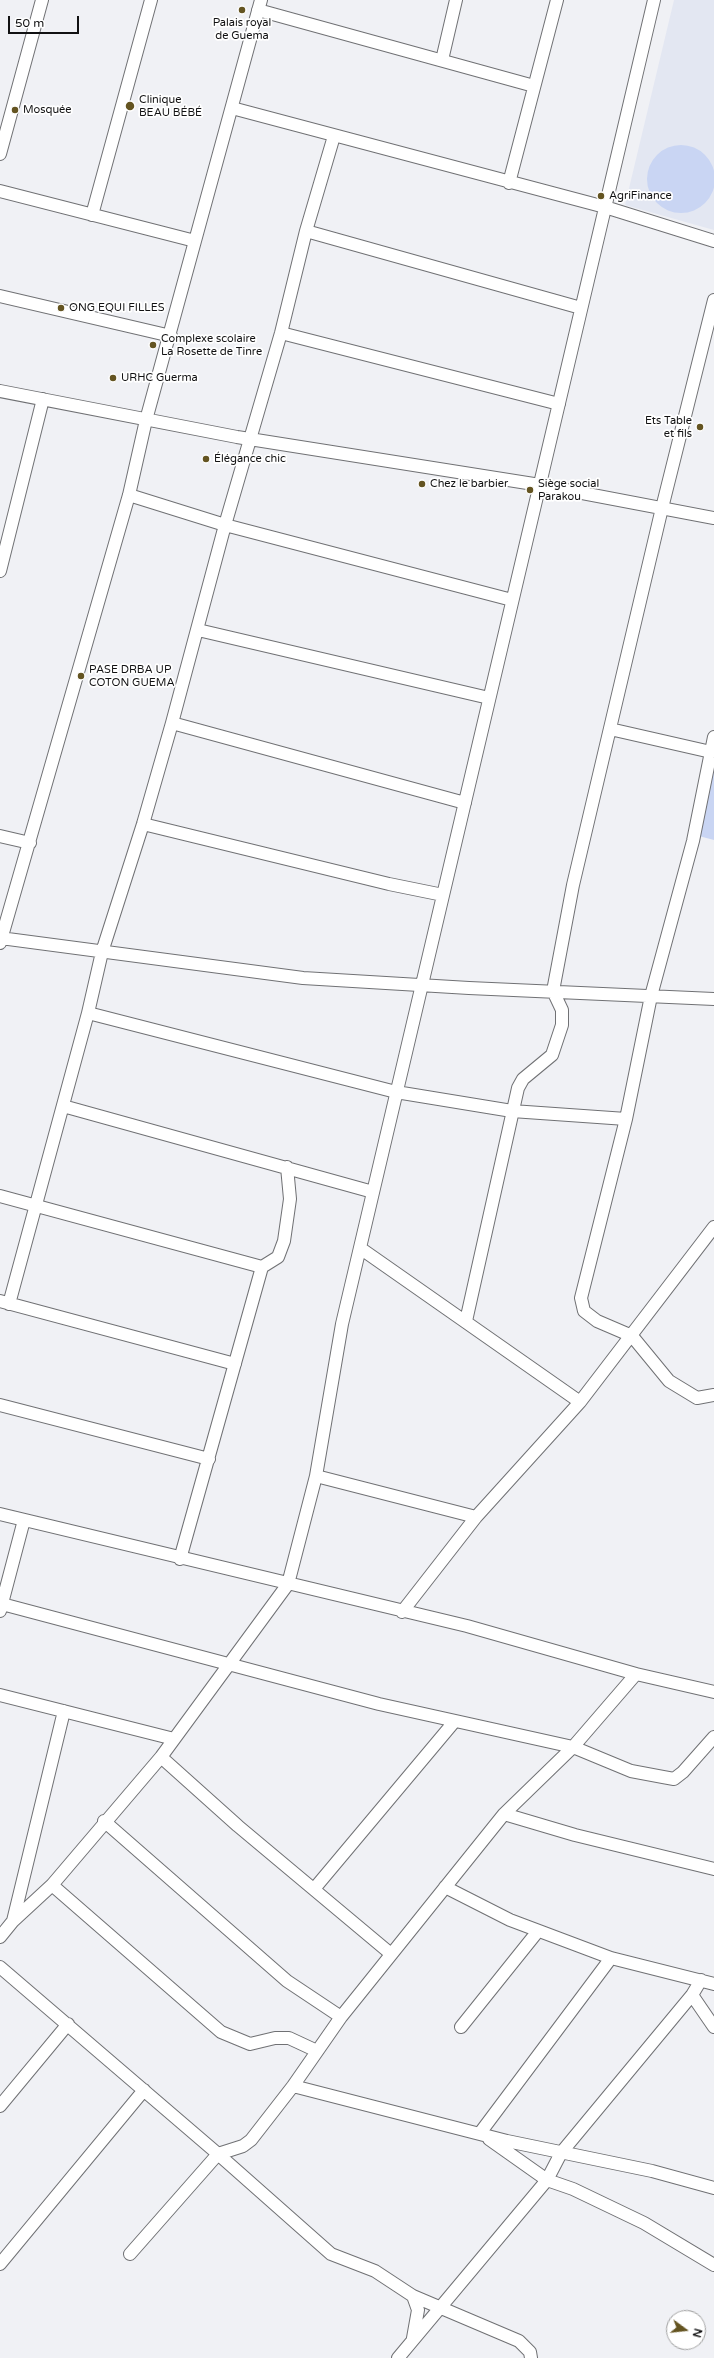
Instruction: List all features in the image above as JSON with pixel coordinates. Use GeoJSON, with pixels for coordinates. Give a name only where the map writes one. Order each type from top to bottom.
{"type":"FeatureCollection","features":[{"type":"Feature","properties":{"kind":"street"},"geometry":{"type":"LineString","coordinates":[[0,154],[42,0]]}},
{"type":"Feature","properties":{"kind":"street"},"geometry":{"type":"LineString","coordinates":[[92,215],[151,0]]}},
{"type":"Feature","properties":{"kind":"street"},"geometry":{"type":"LineString","coordinates":[[442,60],[456,0]]}},
{"type":"Feature","properties":{"kind":"street"},"geometry":{"type":"LineString","coordinates":[[509,183],[557,0]]}},
{"type":"Feature","properties":{"kind":"street"},"geometry":{"type":"LineString","coordinates":[[0,1937],[13,1922],[52,1885],[104,1821],[161,1757],[288,1584],[316,1476],[342,1324],[654,0]]}},
{"type":"Feature","properties":{"kind":"street"},"geometry":{"type":"LineString","coordinates":[[534,86],[260,5],[195,241],[171,336],[146,420],[130,495],[30,843],[0,939],[303,978],[714,999]]}},
{"type":"Feature","properties":{"kind":"street"},"geometry":{"type":"LineString","coordinates":[[232,108],[509,183],[605,207],[714,241]]}},
{"type":"Feature","properties":{"kind":"street"},"geometry":{"type":"LineString","coordinates":[[236,1364],[5,1302],[36,1206],[88,1013],[102,952],[143,824],[172,723],[225,525],[282,333],[306,231],[334,136]]}},
{"type":"Feature","properties":{"kind":"street"},"geometry":{"type":"LineString","coordinates":[[0,192],[195,241]]}},
{"type":"Feature","properties":{"kind":"street"},"geometry":{"type":"LineString","coordinates":[[306,231],[581,308]]}},
{"type":"Feature","properties":{"kind":"street"},"geometry":{"type":"LineString","coordinates":[[0,296],[171,336]]}},
{"type":"Feature","properties":{"kind":"street"},"geometry":{"type":"LineString","coordinates":[[466,1321],[518,1088],[523,1079],[552,1055],[556,1047],[562,1025],[562,1010],[552,991],[573,885],[662,508],[714,300]]}},
{"type":"Feature","properties":{"kind":"street"},"geometry":{"type":"LineString","coordinates":[[282,333],[558,404]]}},
{"type":"Feature","properties":{"kind":"street"},"geometry":{"type":"LineString","coordinates":[[0,391],[43,398],[146,420],[250,439],[540,485],[714,518]]}},
{"type":"Feature","properties":{"kind":"street"},"geometry":{"type":"LineString","coordinates":[[0,571],[43,398]]}},
{"type":"Feature","properties":{"kind":"street"},"geometry":{"type":"LineString","coordinates":[[130,495],[225,525],[512,600]]}},
{"type":"Feature","properties":{"kind":"street"},"geometry":{"type":"LineString","coordinates":[[198,630],[489,698]]}},
{"type":"Feature","properties":{"kind":"street"},"geometry":{"type":"LineString","coordinates":[[172,723],[465,803]]}},
{"type":"Feature","properties":{"kind":"street"},"geometry":{"type":"LineString","coordinates":[[610,729],[711,752]]}},
{"type":"Feature","properties":{"kind":"street"},"geometry":{"type":"LineString","coordinates":[[714,737],[693,841],[651,996],[626,1118],[581,1298],[584,1311],[597,1321],[632,1336],[669,1381],[697,1398],[714,1395]]}},
{"type":"Feature","properties":{"kind":"street"},"geometry":{"type":"LineString","coordinates":[[143,824],[389,884],[443,895]]}},
{"type":"Feature","properties":{"kind":"street"},"geometry":{"type":"LineString","coordinates":[[0,836],[30,843]]}},
{"type":"Feature","properties":{"kind":"street"},"geometry":{"type":"LineString","coordinates":[[88,1013],[396,1092],[512,1111],[626,1118]]}},
{"type":"Feature","properties":{"kind":"street"},"geometry":{"type":"LineString","coordinates":[[63,1106],[373,1192]]}},
{"type":"Feature","properties":{"kind":"street"},"geometry":{"type":"LineString","coordinates":[[180,1559],[262,1267],[278,1257],[284,1241],[290,1199],[287,1167]]}},
{"type":"Feature","properties":{"kind":"street"},"geometry":{"type":"LineString","coordinates":[[0,1196],[262,1267]]}},
{"type":"Feature","properties":{"kind":"street"},"geometry":{"type":"LineString","coordinates":[[402,1612],[476,1518],[580,1402],[632,1336],[688,1258],[714,1227]]}},
{"type":"Feature","properties":{"kind":"street"},"geometry":{"type":"LineString","coordinates":[[360,1248],[580,1402]]}},
{"type":"Feature","properties":{"kind":"street"},"geometry":{"type":"LineString","coordinates":[[0,1405],[209,1459]]}},
{"type":"Feature","properties":{"kind":"street"},"geometry":{"type":"LineString","coordinates":[[316,1476],[476,1518]]}},
{"type":"Feature","properties":{"kind":"street"},"geometry":{"type":"LineString","coordinates":[[0,1514],[180,1559],[474,1628],[636,1674],[714,1692]]}},
{"type":"Feature","properties":{"kind":"street"},"geometry":{"type":"LineString","coordinates":[[24,1520],[1,1608],[229,1664],[454,1722],[573,1747],[631,1771],[674,1779],[692,1764],[714,1737]]}},
{"type":"Feature","properties":{"kind":"street"},"geometry":{"type":"LineString","coordinates":[[130,2254],[218,2154],[243,2146],[251,2140],[293,2086],[341,2017],[504,1814],[573,1747],[636,1674]]}},
{"type":"Feature","properties":{"kind":"street"},"geometry":{"type":"LineString","coordinates":[[0,1695],[174,1739]]}},
{"type":"Feature","properties":{"kind":"street"},"geometry":{"type":"LineString","coordinates":[[13,1922],[64,1712]]}},
{"type":"Feature","properties":{"kind":"street"},"geometry":{"type":"LineString","coordinates":[[314,1890],[454,1722]]}},
{"type":"Feature","properties":{"kind":"street"},"geometry":{"type":"LineString","coordinates":[[161,1757],[314,1890],[391,1954]]}},
{"type":"Feature","properties":{"kind":"street"},"geometry":{"type":"LineString","coordinates":[[504,1814],[575,1835],[714,1869]]}},
{"type":"Feature","properties":{"kind":"street"},"geometry":{"type":"LineString","coordinates":[[104,1821],[287,1981],[341,2017]]}},
{"type":"Feature","properties":{"kind":"street"},"geometry":{"type":"LineString","coordinates":[[52,1885],[221,2032],[250,2044],[275,2038],[289,2038],[317,2051]]}},
{"type":"Feature","properties":{"kind":"street"},"geometry":{"type":"LineString","coordinates":[[445,1887],[510,1920],[612,1958],[714,1984]]}},
{"type":"Feature","properties":{"kind":"street"},"geometry":{"type":"LineString","coordinates":[[461,2027],[538,1931]]}},
{"type":"Feature","properties":{"kind":"street"},"geometry":{"type":"LineString","coordinates":[[480,2133],[612,1958]]}},
{"type":"Feature","properties":{"kind":"street"},"geometry":{"type":"LineString","coordinates":[[0,1967],[218,2154],[330,2254],[375,2271],[413,2296],[519,2341],[530,2352],[531,2358]]}},
{"type":"Feature","properties":{"kind":"street"},"geometry":{"type":"LineString","coordinates":[[398,2358],[439,2307],[547,2180],[561,2153],[692,1996],[701,1980]]}},
{"type":"Feature","properties":{"kind":"street"},"geometry":{"type":"LineString","coordinates":[[692,1996],[714,2027]]}},
{"type":"Feature","properties":{"kind":"street"},"geometry":{"type":"LineString","coordinates":[[0,2106],[68,2024]]}},
{"type":"Feature","properties":{"kind":"street"},"geometry":{"type":"LineString","coordinates":[[293,2086],[561,2153],[652,2171],[714,2188]]}},
{"type":"Feature","properties":{"kind":"street"},"geometry":{"type":"LineString","coordinates":[[0,2264],[144,2090]]}},
{"type":"Feature","properties":{"kind":"street"},"geometry":{"type":"LineString","coordinates":[[480,2133],[547,2180],[573,2189],[644,2223],[714,2265]]}},
{"type":"Feature","properties":{"kind":"street"},"geometry":{"type":"LineString","coordinates":[[413,2296],[418,2310],[413,2340]]}},
{"type":"Feature","properties":{"kind":"shaded area"},"geometry":{"type":"Polygon","coordinates":[[[674,0],[714,0],[714,230],[625,205],[674,0]]]}},
{"type":"Feature","properties":{"kind":"shaded area"},"geometry":{"type":"Polygon","coordinates":[[[674,145],[688,145],[700,150],[710,160],[715,172],[715,186],[710,198],[700,208],[688,213],[674,213],[662,208],[652,198],[647,186],[647,172],[652,160],[662,150],[674,145]]]}},
{"type":"Feature","properties":{"kind":"shaded area"},"geometry":{"type":"Polygon","coordinates":[[[714,754],[714,840],[695,835],[714,754]]]}},
{"type":"Feature","properties":{"kind":"place","name":"Palais royal de Guema"},"geometry":{"type":"Point","coordinates":[242,10]}},
{"type":"Feature","properties":{"kind":"place","name":"Clinique BEAU BÉBÉ"},"geometry":{"type":"Point","coordinates":[130,106]}},
{"type":"Feature","properties":{"kind":"place","name":"Mosquée"},"geometry":{"type":"Point","coordinates":[15,110]}},
{"type":"Feature","properties":{"kind":"place","name":"AgriFinance"},"geometry":{"type":"Point","coordinates":[601,196]}},
{"type":"Feature","properties":{"kind":"place","name":"ONG EQUI FILLES"},"geometry":{"type":"Point","coordinates":[61,308]}},
{"type":"Feature","properties":{"kind":"place","name":"Complexe scolaire La Rosette de Tinre"},"geometry":{"type":"Point","coordinates":[153,345]}},
{"type":"Feature","properties":{"kind":"place","name":"URHC Guerma"},"geometry":{"type":"Point","coordinates":[113,378]}},
{"type":"Feature","properties":{"kind":"place","name":"Ets Table et fils"},"geometry":{"type":"Point","coordinates":[700,427]}},
{"type":"Feature","properties":{"kind":"place","name":"Élégance chic"},"geometry":{"type":"Point","coordinates":[206,459]}},
{"type":"Feature","properties":{"kind":"place","name":"Chez le barbier"},"geometry":{"type":"Point","coordinates":[422,484]}},
{"type":"Feature","properties":{"kind":"place","name":"Siège social Parakou"},"geometry":{"type":"Point","coordinates":[530,490]}},
{"type":"Feature","properties":{"kind":"place","name":"PASE DRBA UP COTON GUEMA"},"geometry":{"type":"Point","coordinates":[81,676]}}]}
